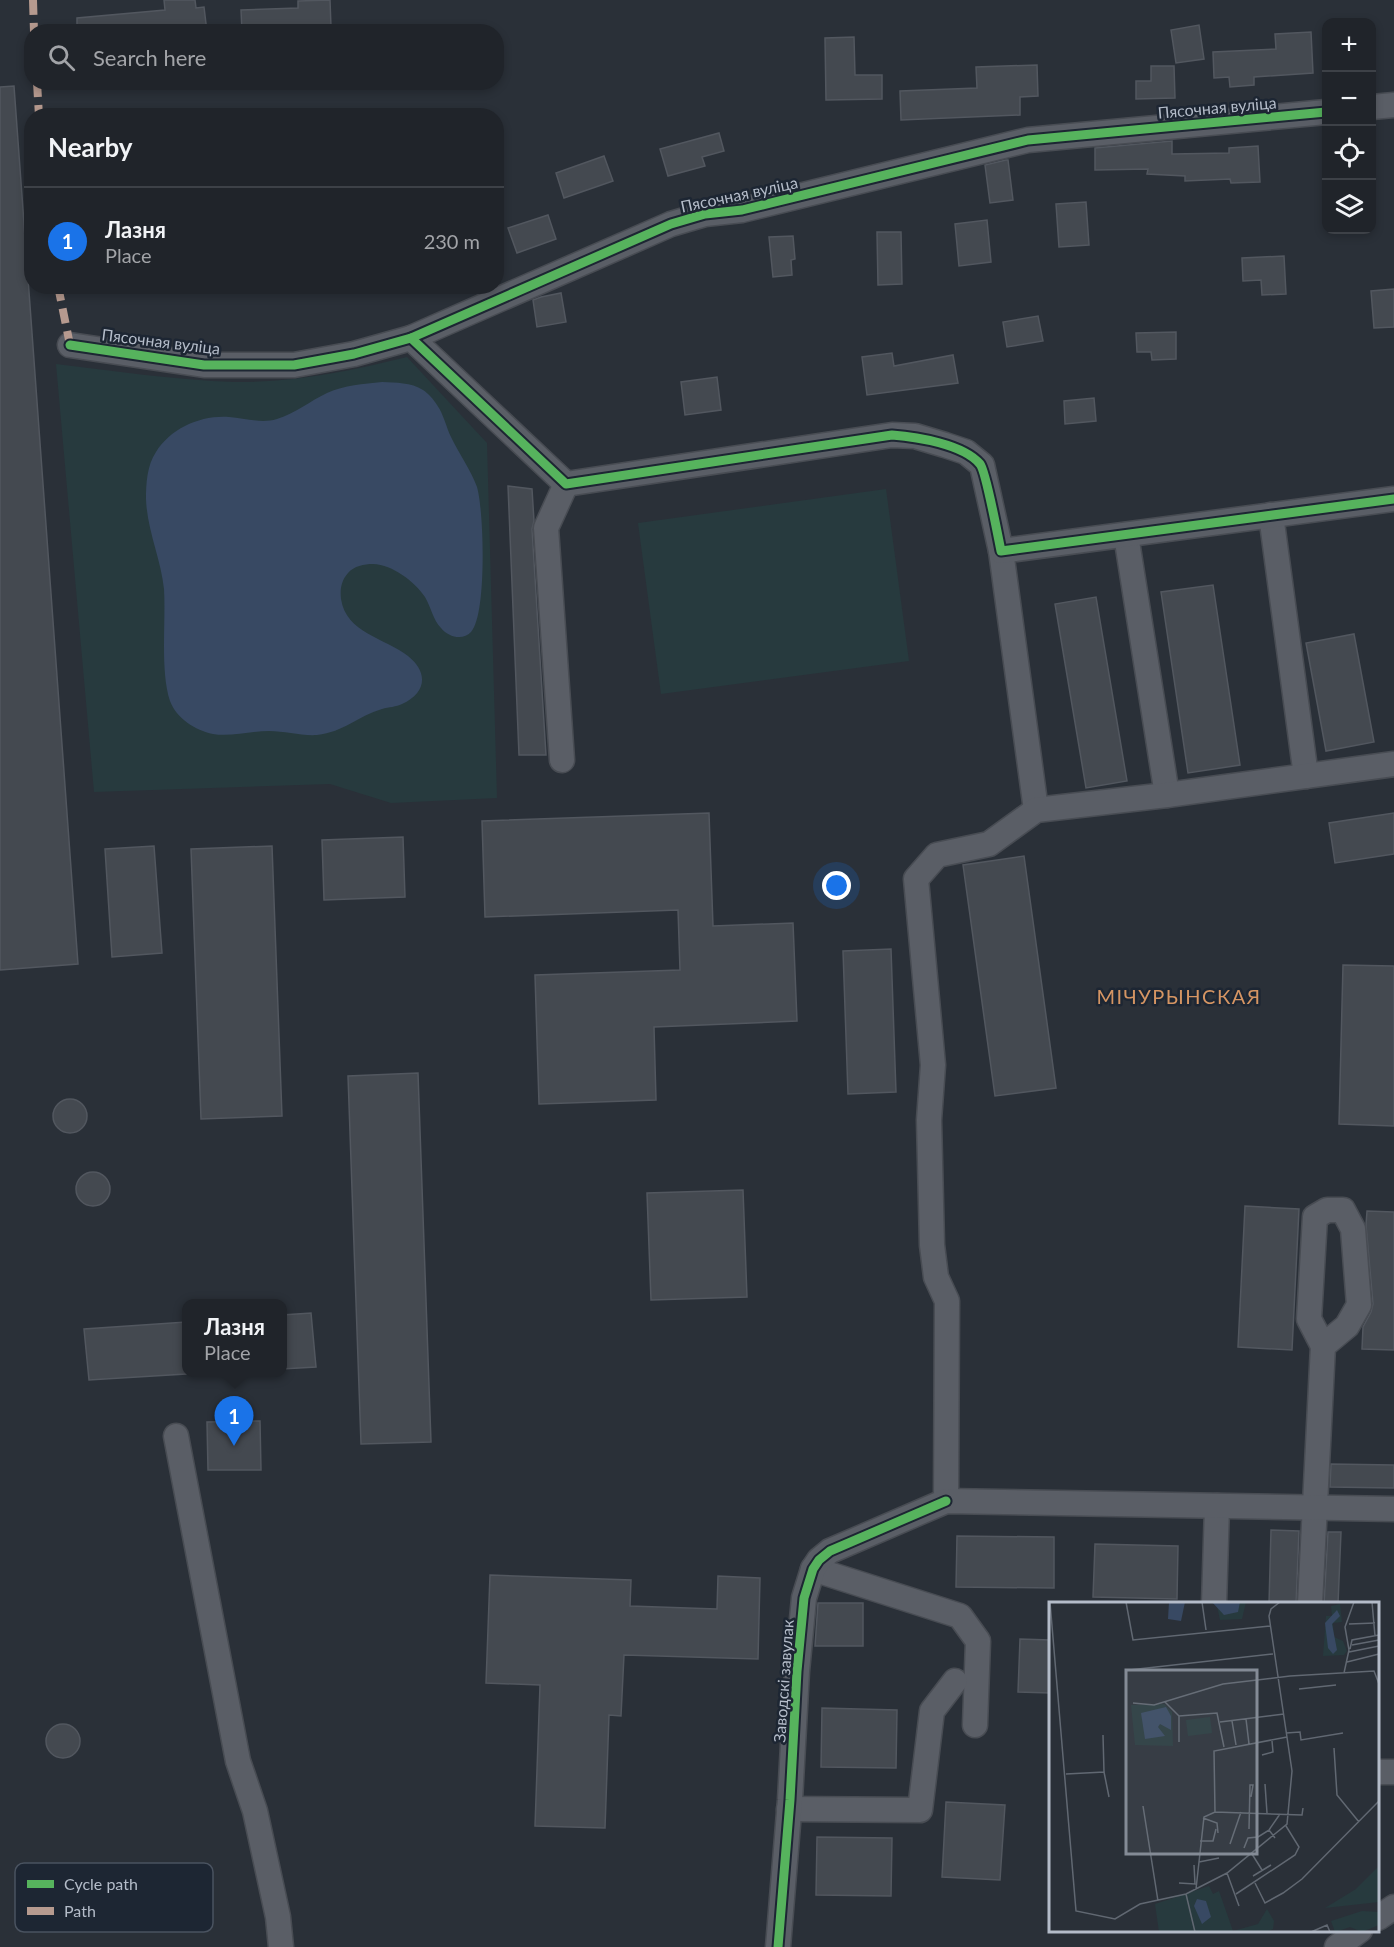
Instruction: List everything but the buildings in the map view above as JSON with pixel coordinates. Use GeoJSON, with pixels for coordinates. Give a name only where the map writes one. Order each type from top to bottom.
{"type":"FeatureCollection","features":[{"type":"Feature","properties":{"kind":"street"},"geometry":{"type":"LineString","coordinates":[[1376,107],[1394,105]]}},
{"type":"Feature","properties":{"kind":"street","name":"Пясочная вуліца"},"geometry":{"type":"LineString","coordinates":[[70,345],[204,365],[294,365],[354,354],[411,338],[671,224],[705,214],[742,210],[1028,140],[1322,111]]}},
{"type":"Feature","properties":{"kind":"street"},"geometry":{"type":"LineString","coordinates":[[411,338],[566,484]]}},
{"type":"Feature","properties":{"kind":"street"},"geometry":{"type":"LineString","coordinates":[[566,484],[892,435],[915,436],[966,452],[982,465],[1001,551],[1036,810]]}},
{"type":"Feature","properties":{"kind":"street"},"geometry":{"type":"LineString","coordinates":[[562,760],[546,528],[566,484]]}},
{"type":"Feature","properties":{"kind":"street"},"geometry":{"type":"LineString","coordinates":[[1001,551],[1394,499]]}},
{"type":"Feature","properties":{"kind":"street"},"geometry":{"type":"LineString","coordinates":[[1271,515],[1306,776]]}},
{"type":"Feature","properties":{"kind":"street"},"geometry":{"type":"LineString","coordinates":[[1126,535],[1167,795]]}},
{"type":"Feature","properties":{"kind":"street"},"geometry":{"type":"LineString","coordinates":[[1394,764],[1167,795],[1036,810],[989,844],[937,855],[916,879],[933,1065],[929,1120],[932,1245],[936,1277],[947,1301],[946,1501],[1394,1509]]}},
{"type":"Feature","properties":{"kind":"street"},"geometry":{"type":"LineString","coordinates":[[1311,1602],[1323,1346],[1309,1318],[1315,1217],[1327,1210],[1342,1210],[1353,1229],[1359,1305],[1347,1326],[1323,1346]]}},
{"type":"Feature","properties":{"kind":"street"},"geometry":{"type":"LineString","coordinates":[[176,1436],[237,1761],[255,1811],[278,1917],[281,1947]]}},
{"type":"Feature","properties":{"kind":"street","name":"Заводскі завулак"},"geometry":{"type":"LineString","coordinates":[[778,1947],[797,1671],[804,1598],[813,1569],[819,1560],[830,1551],[946,1501]]}},
{"type":"Feature","properties":{"kind":"street"},"geometry":{"type":"LineString","coordinates":[[1214,1602],[1217,1506]]}},
{"type":"Feature","properties":{"kind":"street"},"geometry":{"type":"LineString","coordinates":[[813,1569],[960,1616],[978,1641],[975,1725]]}},
{"type":"Feature","properties":{"kind":"street"},"geometry":{"type":"LineString","coordinates":[[789,1809],[920,1810],[932,1711],[955,1681]]}},
{"type":"Feature","properties":{"kind":"street"},"geometry":{"type":"LineString","coordinates":[[1379,1917],[1394,1906]]}},
{"type":"Feature","properties":{"kind":"street"},"geometry":{"type":"LineString","coordinates":[[1337,1947],[1357,1932]]}},
{"type":"Feature","properties":{"kind":"green space"},"geometry":{"type":"Polygon","coordinates":[[[407,357],[487,443],[497,798],[391,803],[330,784],[94,792],[56,364],[145,375],[256,382],[321,375],[407,357]]]}},
{"type":"Feature","properties":{"kind":"green space"},"geometry":{"type":"Polygon","coordinates":[[[886,489],[909,661],[661,694],[638,523],[886,489]]]}},
{"type":"Feature","properties":{"kind":"water"},"geometry":{"type":"Polygon","coordinates":[[[382,382],[413,386],[423,390],[431,397],[477,487],[483,562],[480,606],[471,632],[460,637],[451,636],[444,631],[438,625],[420,591],[395,571],[381,565],[359,566],[350,571],[342,582],[341,599],[344,610],[358,627],[399,650],[415,662],[422,676],[420,688],[416,694],[400,705],[373,712],[335,731],[317,735],[269,731],[220,735],[193,727],[177,713],[170,701],[167,689],[164,661],[164,589],[146,499],[148,475],[153,457],[170,436],[198,421],[218,417],[259,421],[277,419],[334,390],[382,382]]]}},
{"type":"Feature","properties":{"kind":"marked path"},"geometry":{"type":"LineString","coordinates":[[33,0],[34,24]]}},
{"type":"Feature","properties":{"kind":"marked path"},"geometry":{"type":"LineString","coordinates":[[37,90],[39,108]]}},
{"type":"Feature","properties":{"kind":"marked path"},"geometry":{"type":"LineString","coordinates":[[60,294],[70,345]]}},
{"type":"Feature","properties":{"kind":"cycle path"},"geometry":{"type":"LineString","coordinates":[[70,345],[204,365],[294,365],[354,354],[411,338],[671,224],[705,214],[742,210],[1028,140],[1322,112]]}},
{"type":"Feature","properties":{"kind":"cycle path"},"geometry":{"type":"LineString","coordinates":[[411,338],[566,484],[892,435],[914,438],[963,451],[980,464],[1001,551],[1394,499]]}},
{"type":"Feature","properties":{"kind":"cycle path"},"geometry":{"type":"LineString","coordinates":[[778,1947],[790,1800],[797,1671],[804,1598],[813,1569],[819,1560],[830,1551],[946,1501]]}},
{"type":"Feature","properties":{"kind":"place","name":"Лазня"},"geometry":{"type":"Point","coordinates":[234,1446]}},
{"type":"Feature","properties":{"kind":"district","name":"МІЧУРЫНСКАЯ"},"geometry":{"type":"Point","coordinates":[1179,996]}}]}
